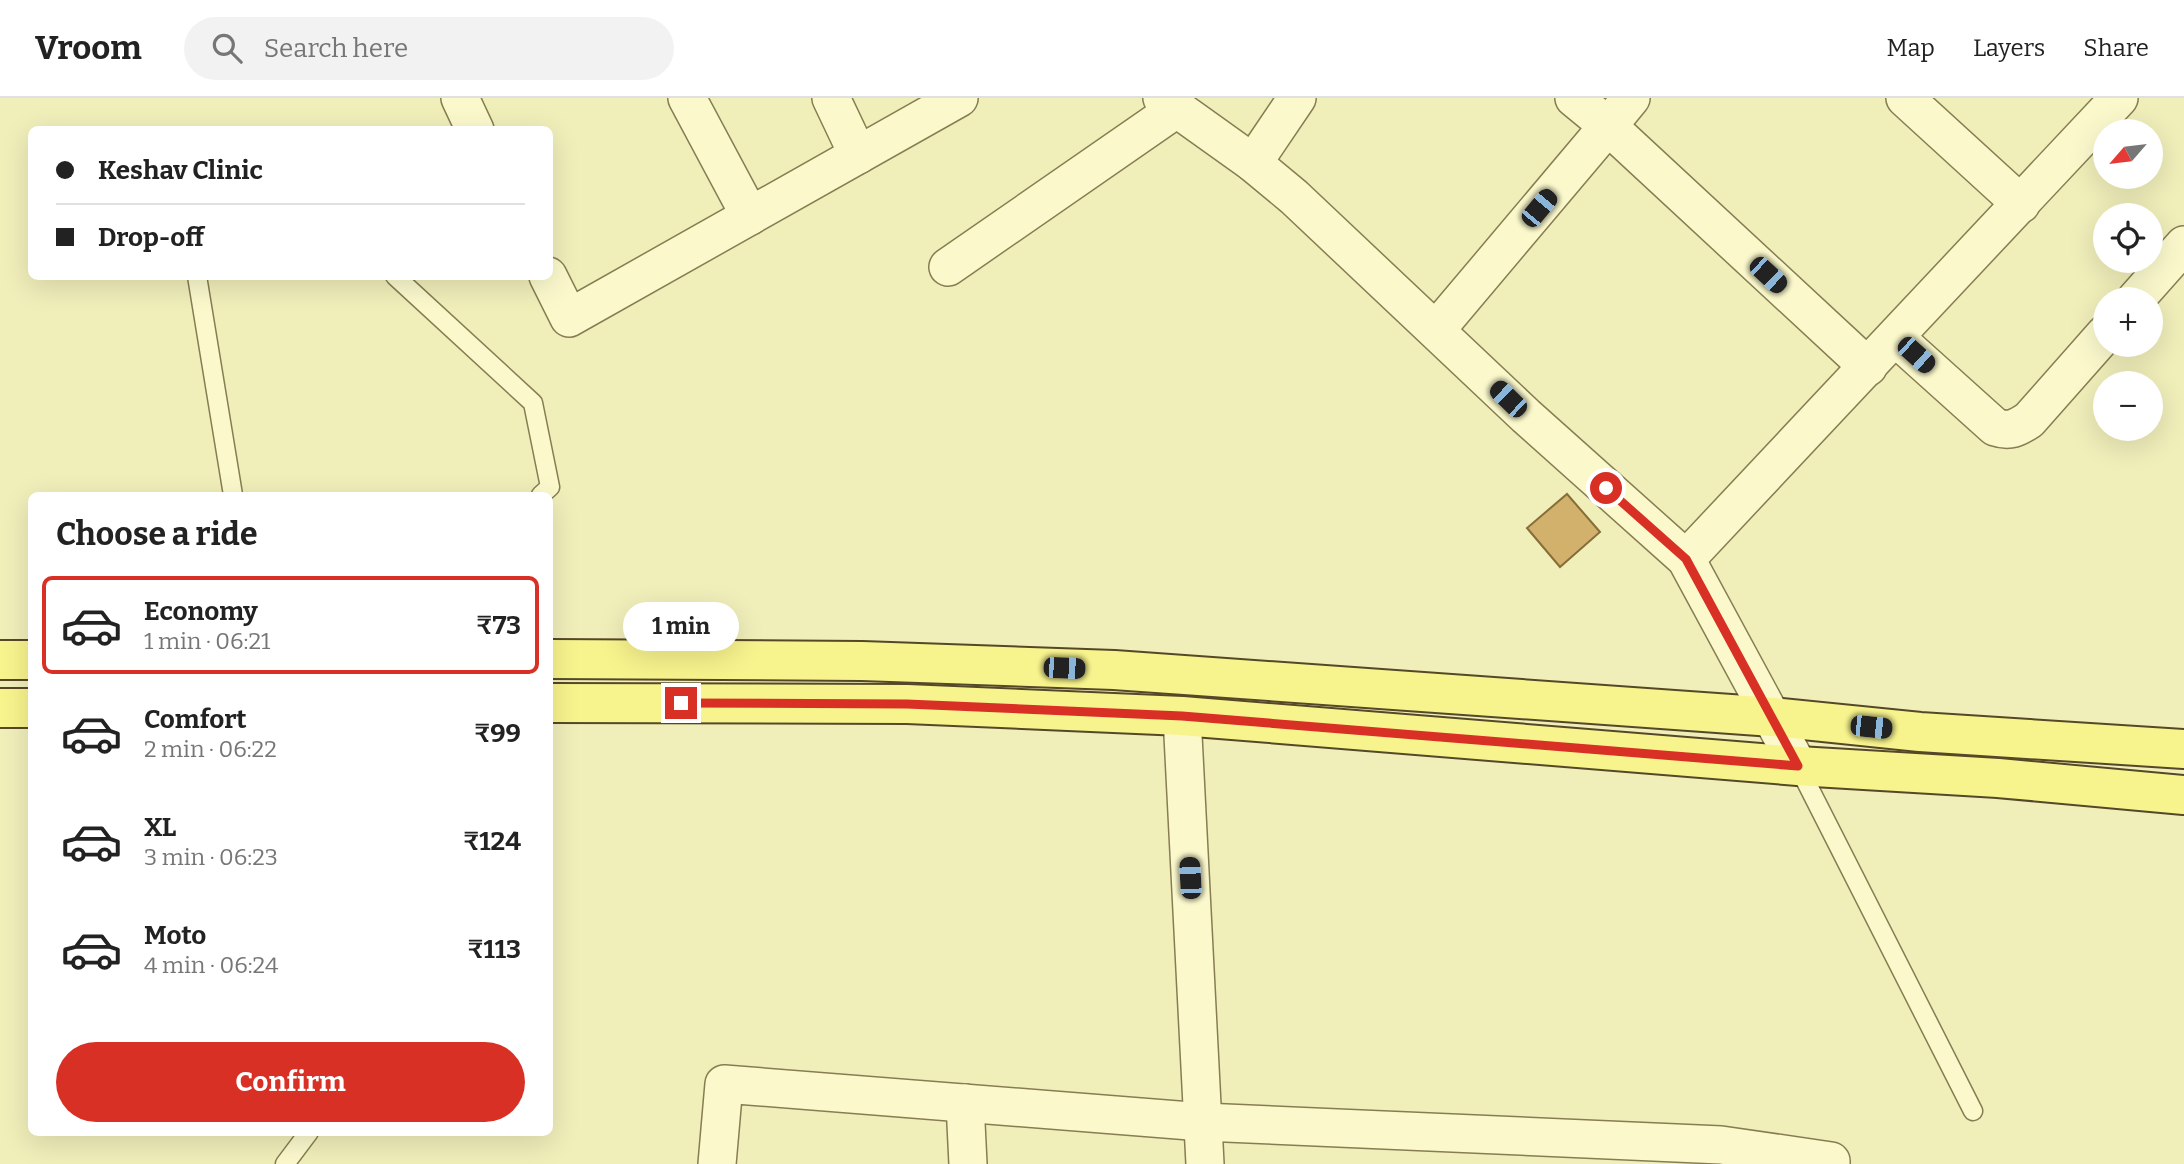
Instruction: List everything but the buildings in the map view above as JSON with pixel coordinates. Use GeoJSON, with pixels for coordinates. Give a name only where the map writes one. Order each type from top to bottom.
{"type":"FeatureCollection","features":[{"type":"Feature","properties":{"kind":"main road"},"geometry":{"type":"LineString","coordinates":[[553,659],[862,661],[1114,670],[1773,717],[1920,732],[2184,748]]}},
{"type":"Feature","properties":{"kind":"main road"},"geometry":{"type":"LineString","coordinates":[[0,660],[28,660]]}},
{"type":"Feature","properties":{"kind":"main road"},"geometry":{"type":"LineString","coordinates":[[553,703],[907,704],[1182,716],[1798,766],[1998,778],[2184,795]]}},
{"type":"Feature","properties":{"kind":"main road"},"geometry":{"type":"LineString","coordinates":[[0,708],[28,708]]}},
{"type":"Feature","properties":{"kind":"street"},"geometry":{"type":"LineString","coordinates":[[460,98],[473,126]]}},
{"type":"Feature","properties":{"kind":"street"},"geometry":{"type":"LineString","coordinates":[[687,98],[750,216]]}},
{"type":"Feature","properties":{"kind":"street"},"geometry":{"type":"LineString","coordinates":[[831,98],[858,155]]}},
{"type":"Feature","properties":{"kind":"street"},"geometry":{"type":"LineString","coordinates":[[550,280],[569,318],[959,98]]}},
{"type":"Feature","properties":{"kind":"street"},"geometry":{"type":"LineString","coordinates":[[1253,163],[1297,98]]}},
{"type":"Feature","properties":{"kind":"street"},"geometry":{"type":"LineString","coordinates":[[1574,98],[1608,126],[1868,367]]}},
{"type":"Feature","properties":{"kind":"street"},"geometry":{"type":"LineString","coordinates":[[1436,330],[1631,98]]}},
{"type":"Feature","properties":{"kind":"street"},"geometry":{"type":"LineString","coordinates":[[1905,98],[2021,204]]}},
{"type":"Feature","properties":{"kind":"street"},"geometry":{"type":"LineString","coordinates":[[1686,559],[2119,98]]}},
{"type":"Feature","properties":{"kind":"street"},"geometry":{"type":"LineString","coordinates":[[948,267],[1169,103],[1253,163],[1294,197],[1686,559],[1798,766]]}},
{"type":"Feature","properties":{"kind":"street"},"geometry":{"type":"LineString","coordinates":[[2147,287],[2184,245]]}},
{"type":"Feature","properties":{"kind":"street"},"geometry":{"type":"LineString","coordinates":[[1896,338],[1995,426],[2006,430],[2016,429],[2029,420],[2093,348]]}},
{"type":"Feature","properties":{"kind":"street"},"geometry":{"type":"LineString","coordinates":[[1182,716],[1205,1164]]}},
{"type":"Feature","properties":{"kind":"street"},"geometry":{"type":"LineString","coordinates":[[718,1164],[724,1084],[1203,1122],[1721,1146],[1831,1161],[1831,1164]]}},
{"type":"Feature","properties":{"kind":"street"},"geometry":{"type":"LineString","coordinates":[[965,1103],[968,1164]]}},
{"type":"Feature","properties":{"kind":"lane"},"geometry":{"type":"LineString","coordinates":[[198,280],[233,492]]}},
{"type":"Feature","properties":{"kind":"lane"},"geometry":{"type":"LineString","coordinates":[[400,280],[533,403],[550,487],[544,492]]}},
{"type":"Feature","properties":{"kind":"lane"},"geometry":{"type":"LineString","coordinates":[[1798,766],[1973,1111]]}},
{"type":"Feature","properties":{"kind":"lane"},"geometry":{"type":"LineString","coordinates":[[285,1164],[306,1136]]}},
{"type":"Feature","properties":{"kind":"route"},"geometry":{"type":"LineString","coordinates":[[681,703],[907,704],[1182,716],[1798,766],[1686,559],[1606,488]]}}]}
